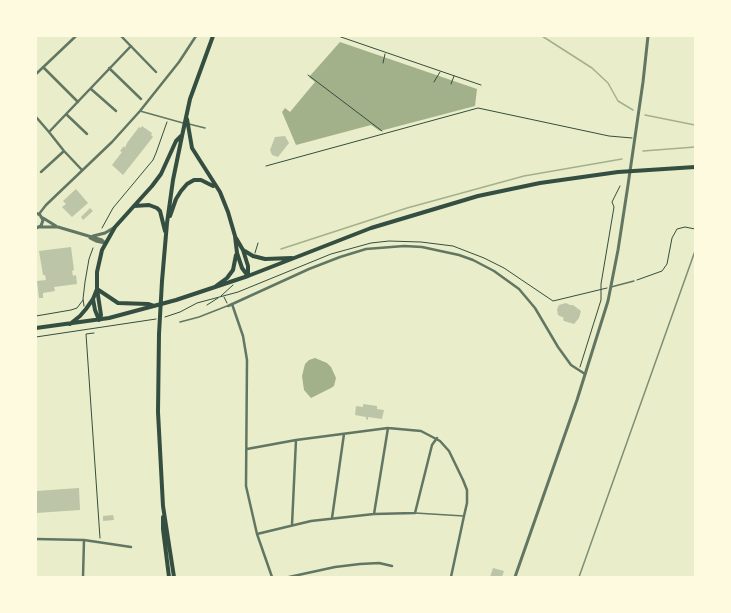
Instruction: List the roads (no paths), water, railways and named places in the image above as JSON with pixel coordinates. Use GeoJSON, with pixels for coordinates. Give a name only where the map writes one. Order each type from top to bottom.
{"type":"FeatureCollection","features":[{"type":"Feature","properties":{"kind":"main road"},"geometry":{"type":"LineString","coordinates":[[169,577],[163,529],[158,412],[159,334],[162,281],[167,223],[173,180],[182,134],[193,92],[213,36]]}},
{"type":"Feature","properties":{"kind":"main road"},"geometry":{"type":"LineString","coordinates":[[187,114],[192,148],[215,187],[220,192],[235,236],[237,253],[242,268],[248,276]]}},
{"type":"Feature","properties":{"kind":"main road"},"geometry":{"type":"LineString","coordinates":[[99,320],[101,315],[97,288],[97,267],[99,257],[105,243],[115,227],[161,174],[176,141],[182,134]]}},
{"type":"Feature","properties":{"kind":"main road"},"geometry":{"type":"LineString","coordinates":[[36,328],[99,320],[154,306],[248,276],[371,228],[478,196],[540,183],[618,172],[695,167]]}},
{"type":"Feature","properties":{"kind":"main road"},"geometry":{"type":"LineString","coordinates":[[167,223],[176,199],[187,184],[194,180],[201,180],[215,187]]}},
{"type":"Feature","properties":{"kind":"main road"},"geometry":{"type":"LineString","coordinates":[[134,206],[149,205],[157,208],[160,211],[166,234]]}},
{"type":"Feature","properties":{"kind":"main road"},"geometry":{"type":"LineString","coordinates":[[235,236],[243,250],[248,266],[248,276]]}},
{"type":"Feature","properties":{"kind":"main road"},"geometry":{"type":"LineString","coordinates":[[243,250],[253,256],[265,259],[296,257]]}},
{"type":"Feature","properties":{"kind":"main road"},"geometry":{"type":"LineString","coordinates":[[210,289],[227,278],[233,270],[237,253]]}},
{"type":"Feature","properties":{"kind":"main road"},"geometry":{"type":"LineString","coordinates":[[69,324],[86,310],[93,299],[97,288]]}},
{"type":"Feature","properties":{"kind":"main road"},"geometry":{"type":"LineString","coordinates":[[97,288],[118,303],[148,304],[154,306]]}},
{"type":"Feature","properties":{"kind":"main road"},"geometry":{"type":"LineString","coordinates":[[93,299],[94,310],[99,320]]}},
{"type":"Feature","properties":{"kind":"main road"},"geometry":{"type":"LineString","coordinates":[[163,506],[174,577]]}},
{"type":"Feature","properties":{"kind":"street"},"geometry":{"type":"LineString","coordinates":[[36,74],[76,36]]}},
{"type":"Feature","properties":{"kind":"street"},"geometry":{"type":"LineString","coordinates":[[121,36],[156,72]]}},
{"type":"Feature","properties":{"kind":"street"},"geometry":{"type":"LineString","coordinates":[[105,243],[102,240],[91,236],[58,227],[37,213],[112,142],[140,112],[179,62],[196,36]]}},
{"type":"Feature","properties":{"kind":"street"},"geometry":{"type":"LineString","coordinates":[[515,577],[577,400],[611,287],[630,172],[648,36]]}},
{"type":"Feature","properties":{"kind":"street"},"geometry":{"type":"LineString","coordinates":[[49,132],[131,46]]}},
{"type":"Feature","properties":{"kind":"street"},"geometry":{"type":"LineString","coordinates":[[43,67],[78,102]]}},
{"type":"Feature","properties":{"kind":"street"},"geometry":{"type":"LineString","coordinates":[[109,68],[141,98]]}},
{"type":"Feature","properties":{"kind":"street"},"geometry":{"type":"LineString","coordinates":[[91,88],[116,111]]}},
{"type":"Feature","properties":{"kind":"street"},"geometry":{"type":"LineString","coordinates":[[66,114],[87,134]]}},
{"type":"Feature","properties":{"kind":"street"},"geometry":{"type":"LineString","coordinates":[[36,117],[82,170]]}},
{"type":"Feature","properties":{"kind":"street"},"geometry":{"type":"LineString","coordinates":[[41,172],[64,151]]}},
{"type":"Feature","properties":{"kind":"street"},"geometry":{"type":"LineString","coordinates":[[38,228],[43,222],[43,218]]}},
{"type":"Feature","properties":{"kind":"street"},"geometry":{"type":"LineString","coordinates":[[38,228],[58,227]]}},
{"type":"Feature","properties":{"kind":"street"},"geometry":{"type":"LineString","coordinates":[[91,236],[105,233],[115,227]]}},
{"type":"Feature","properties":{"kind":"street"},"geometry":{"type":"LineString","coordinates":[[85,235],[96,241],[105,243]]}},
{"type":"Feature","properties":{"kind":"street"},"geometry":{"type":"LineString","coordinates":[[228,306],[309,269],[366,249],[404,246],[422,248],[472,260],[494,271],[518,289],[535,308],[558,347],[571,365],[585,374]]}},
{"type":"Feature","properties":{"kind":"street"},"geometry":{"type":"LineString","coordinates":[[232,304],[246,350],[246,486],[256,534],[272,577]]}},
{"type":"Feature","properties":{"kind":"street"},"geometry":{"type":"LineString","coordinates":[[247,449],[296,440],[388,428],[421,431],[437,438],[449,451],[463,480],[467,494],[464,516],[451,577]]}},
{"type":"Feature","properties":{"kind":"street"},"geometry":{"type":"LineString","coordinates":[[374,514],[388,428]]}},
{"type":"Feature","properties":{"kind":"street"},"geometry":{"type":"LineString","coordinates":[[332,518],[344,434]]}},
{"type":"Feature","properties":{"kind":"street"},"geometry":{"type":"LineString","coordinates":[[256,534],[292,525],[332,518],[374,514],[416,513],[432,445],[437,438]]}},
{"type":"Feature","properties":{"kind":"street"},"geometry":{"type":"LineString","coordinates":[[292,525],[296,440]]}},
{"type":"Feature","properties":{"kind":"street"},"geometry":{"type":"LineString","coordinates":[[36,539],[84,540],[131,547]]}},
{"type":"Feature","properties":{"kind":"street"},"geometry":{"type":"LineString","coordinates":[[83,577],[84,540]]}},
{"type":"Feature","properties":{"kind":"street"},"geometry":{"type":"LineString","coordinates":[[289,577],[335,567],[379,564],[392,566]]}},
{"type":"Feature","properties":{"kind":"lane"},"geometry":{"type":"LineString","coordinates":[[140,112],[205,128]]}},
{"type":"Feature","properties":{"kind":"lane"},"geometry":{"type":"LineString","coordinates":[[611,287],[634,280]]}},
{"type":"Feature","properties":{"kind":"lane"},"geometry":{"type":"LineString","coordinates":[[180,322],[199,317],[228,306]]}},
{"type":"Feature","properties":{"kind":"lane"},"geometry":{"type":"LineString","coordinates":[[416,513],[464,516]]}},
{"type":"Feature","properties":{"kind":"waterway"},"geometry":{"type":"LineString","coordinates":[[542,36],[592,68],[608,83],[618,101],[633,110]]}},
{"type":"Feature","properties":{"kind":"waterway"},"geometry":{"type":"LineString","coordinates":[[645,115],[695,125]]}},
{"type":"Feature","properties":{"kind":"waterway"},"geometry":{"type":"LineString","coordinates":[[643,151],[695,147]]}},
{"type":"Feature","properties":{"kind":"waterway"},"geometry":{"type":"LineString","coordinates":[[281,249],[407,208],[524,176],[622,159]]}},
{"type":"Feature","properties":{"kind":"railway"},"geometry":{"type":"LineString","coordinates":[[579,577],[695,251]]}}]}
